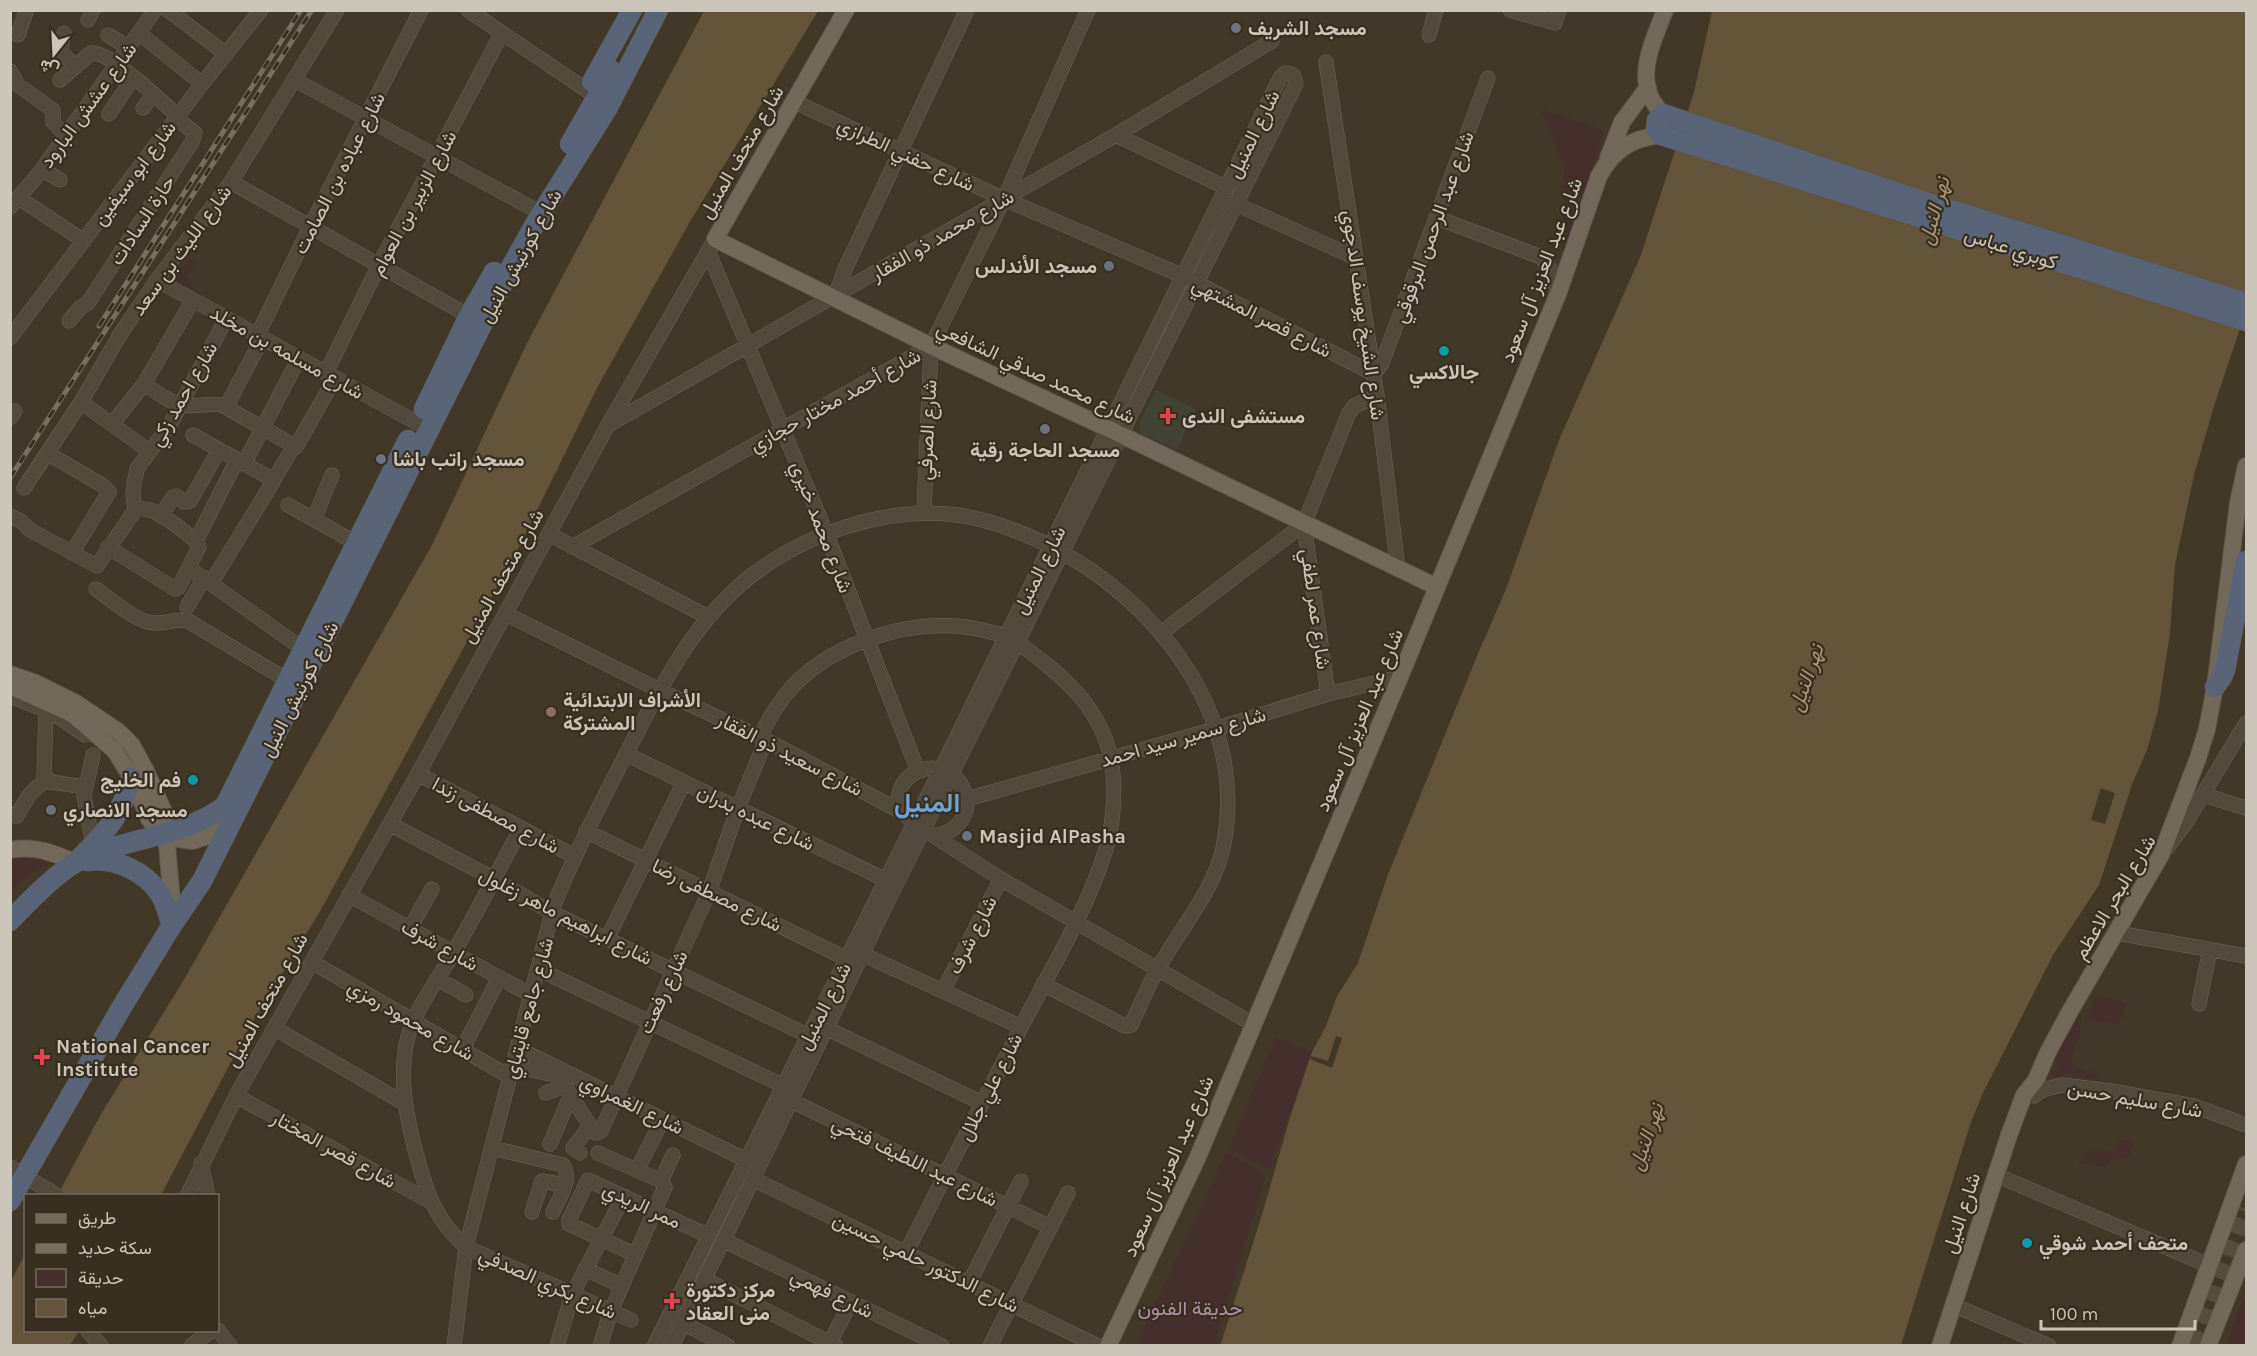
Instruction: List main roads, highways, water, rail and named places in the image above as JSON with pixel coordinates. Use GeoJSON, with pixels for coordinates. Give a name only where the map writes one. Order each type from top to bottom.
{"type":"FeatureCollection","features":[{"type":"Feature","properties":{"kind":"highway"},"geometry":{"type":"LineString","coordinates":[[568,159],[570,127],[632,10]]}},
{"type":"Feature","properties":{"kind":"highway"},"geometry":{"type":"LineString","coordinates":[[568,159],[646,10]]}},
{"type":"Feature","properties":{"kind":"highway"},"geometry":{"type":"LineString","coordinates":[[568,159],[607,109],[658,10]]}},
{"type":"Feature","properties":{"kind":"highway"},"geometry":{"type":"LineString","coordinates":[[568,159],[606,129],[672,10]]}},
{"type":"Feature","properties":{"kind":"highway"},"geometry":{"type":"LineString","coordinates":[[1663,114],[1659,116],[1655,124],[1656,129],[1668,137]]}},
{"type":"Feature","properties":{"kind":"highway","name":"كوبري عباس"},"geometry":{"type":"LineString","coordinates":[[1663,114],[1905,195],[2247,303]]}},
{"type":"Feature","properties":{"kind":"highway","name":"كوبري عباس"},"geometry":{"type":"LineString","coordinates":[[1668,137],[2247,321]]}},
{"type":"Feature","properties":{"kind":"highway","name":"شارع كورنيش النيل"},"geometry":{"type":"LineString","coordinates":[[10,904],[42,877],[115,848],[205,818],[225,806],[469,316],[530,207],[568,159]]}},
{"type":"Feature","properties":{"kind":"highway","name":"شارع كورنيش النيل"},"geometry":{"type":"LineString","coordinates":[[10,1201],[18,1171],[173,923],[202,881],[510,267],[538,219],[568,159]]}},
{"type":"Feature","properties":{"kind":"highway"},"geometry":{"type":"LineString","coordinates":[[2215,687],[2225,670],[2247,561]]}},
{"type":"Feature","properties":{"kind":"highway"},"geometry":{"type":"LineString","coordinates":[[10,921],[93,845],[115,820],[123,805],[131,778]]}},
{"type":"Feature","properties":{"kind":"highway"},"geometry":{"type":"LineString","coordinates":[[72,865],[92,860],[108,861],[124,865],[138,873],[161,895],[173,923]]}},
{"type":"Feature","properties":{"kind":"main road","name":"شارع متحف المنيل"},"geometry":{"type":"LineString","coordinates":[[711,245],[846,10]]}},
{"type":"Feature","properties":{"kind":"main road"},"geometry":{"type":"LineString","coordinates":[[1663,114],[1655,106],[1648,87],[1646,69],[1665,10]]}},
{"type":"Feature","properties":{"kind":"main road"},"geometry":{"type":"LineString","coordinates":[[1607,162],[1622,122],[1648,87]]}},
{"type":"Feature","properties":{"kind":"main road","name":"شارع عبد العزيز آل سعود"},"geometry":{"type":"LineString","coordinates":[[1108,1346],[1197,1159],[1400,677],[1558,294],[1599,176],[1607,162],[1618,150],[1631,142],[1647,137],[1668,137]]}},
{"type":"Feature","properties":{"kind":"main road","name":"شارع محمد صدقي الشافعي"},"geometry":{"type":"LineString","coordinates":[[711,245],[835,297],[931,346],[1437,587]]}},
{"type":"Feature","properties":{"kind":"main road"},"geometry":{"type":"LineString","coordinates":[[2215,687],[2238,503],[2247,466]]}},
{"type":"Feature","properties":{"kind":"main road"},"geometry":{"type":"LineString","coordinates":[[10,674],[36,682],[54,703],[99,735],[115,751],[131,778],[148,819],[156,827],[179,839],[192,841],[211,835],[233,822]]}},
{"type":"Feature","properties":{"kind":"main road"},"geometry":{"type":"LineString","coordinates":[[10,686],[101,718],[132,745],[164,812],[173,923]]}},
{"type":"Feature","properties":{"kind":"main road","name":"شارع البحر الاعظم"},"geometry":{"type":"LineString","coordinates":[[2024,1095],[2036,1080],[2069,1012],[2161,855],[2198,758],[2207,729],[2215,687]]}},
{"type":"Feature","properties":{"kind":"main road"},"geometry":{"type":"LineString","coordinates":[[10,850],[26,847],[41,849],[72,865]]}},
{"type":"Feature","properties":{"kind":"main road","name":"شارع النيل"},"geometry":{"type":"LineString","coordinates":[[1940,1346],[2024,1095]]}},
{"type":"Feature","properties":{"kind":"main road"},"geometry":{"type":"LineString","coordinates":[[2180,1346],[2246,1166]]}},
{"type":"Feature","properties":{"kind":"main road"},"geometry":{"type":"LineString","coordinates":[[2208,1346],[2247,1250]]}},
{"type":"Feature","properties":{"kind":"water"},"geometry":{"type":"Polygon","coordinates":[[[704,11],[818,11],[691,220],[597,388],[523,539],[322,908],[250,1026],[162,1194],[58,1194],[101,1114],[182,983],[433,543],[527,343],[704,11]]]}},
{"type":"Feature","properties":{"kind":"water","name":"نهر النيل"},"geometry":{"type":"Polygon","coordinates":[[[1712,11],[2246,11],[2246,311],[2194,475],[2175,565],[2170,633],[2158,711],[2147,750],[2133,782],[2099,885],[2053,955],[1983,1093],[1971,1122],[1901,1345],[1220,1346],[1312,1052],[1326,1026],[1337,996],[1358,963],[1387,877],[1506,589],[1559,440],[1641,255],[1694,92],[1712,11]]]}},
{"type":"Feature","properties":{"kind":"water"},"geometry":{"type":"Polygon","coordinates":[[[24,1256],[24,1332],[78,1332],[70,1345],[11,1345],[11,1281],[24,1256]]]}},
{"type":"Feature","properties":{"kind":"tunnel"},"geometry":{"type":"LineString","coordinates":[[2194,1346],[2246,1209]]}},
{"type":"Feature","properties":{"kind":"railway"},"geometry":{"type":"LineString","coordinates":[[99,326],[301,10]]}},
{"type":"Feature","properties":{"kind":"railway"},"geometry":{"type":"LineString","coordinates":[[10,478],[312,10]]}},
{"type":"Feature","properties":{"kind":"place","name":"مسجد الشريف"},"geometry":{"type":"Point","coordinates":[1236,28]}},
{"type":"Feature","properties":{"kind":"place","name":"مسجد الأندلس"},"geometry":{"type":"Point","coordinates":[1109,266]}},
{"type":"Feature","properties":{"kind":"place","name":"جالاكسي"},"geometry":{"type":"Point","coordinates":[1444,351]}},
{"type":"Feature","properties":{"kind":"place","name":"مستشفى الندى"},"geometry":{"type":"Point","coordinates":[1168,416]}},
{"type":"Feature","properties":{"kind":"place","name":"مسجد الحاجة رقية"},"geometry":{"type":"Point","coordinates":[1045,429]}},
{"type":"Feature","properties":{"kind":"place","name":"مسجد راتب باشا"},"geometry":{"type":"Point","coordinates":[381,459]}},
{"type":"Feature","properties":{"kind":"place","name":"الأشراف الابتدائية المشتركة"},"geometry":{"type":"Point","coordinates":[551,712]}},
{"type":"Feature","properties":{"kind":"place","name":"فم الخليج"},"geometry":{"type":"Point","coordinates":[193,780]}},
{"type":"Feature","properties":{"kind":"place","name":"مسجد الانصاري"},"geometry":{"type":"Point","coordinates":[51,810]}},
{"type":"Feature","properties":{"kind":"place","name":"Masjid AlPasha"},"geometry":{"type":"Point","coordinates":[967,836]}},
{"type":"Feature","properties":{"kind":"place","name":"National Cancer Institute"},"geometry":{"type":"Point","coordinates":[42,1057]}},
{"type":"Feature","properties":{"kind":"place","name":"متحف أحمد شوقي"},"geometry":{"type":"Point","coordinates":[2027,1243]}},
{"type":"Feature","properties":{"kind":"place","name":"مركز دكتورة منى العقاد"},"geometry":{"type":"Point","coordinates":[672,1301]}},
{"type":"Feature","properties":{"kind":"district","name":"المنيل"},"geometry":{"type":"Point","coordinates":[927,803]}},
{"type":"Feature","properties":{"kind":"park label","name":"حديقة الفنون"},"geometry":{"type":"Point","coordinates":[1190,1308]}}]}
